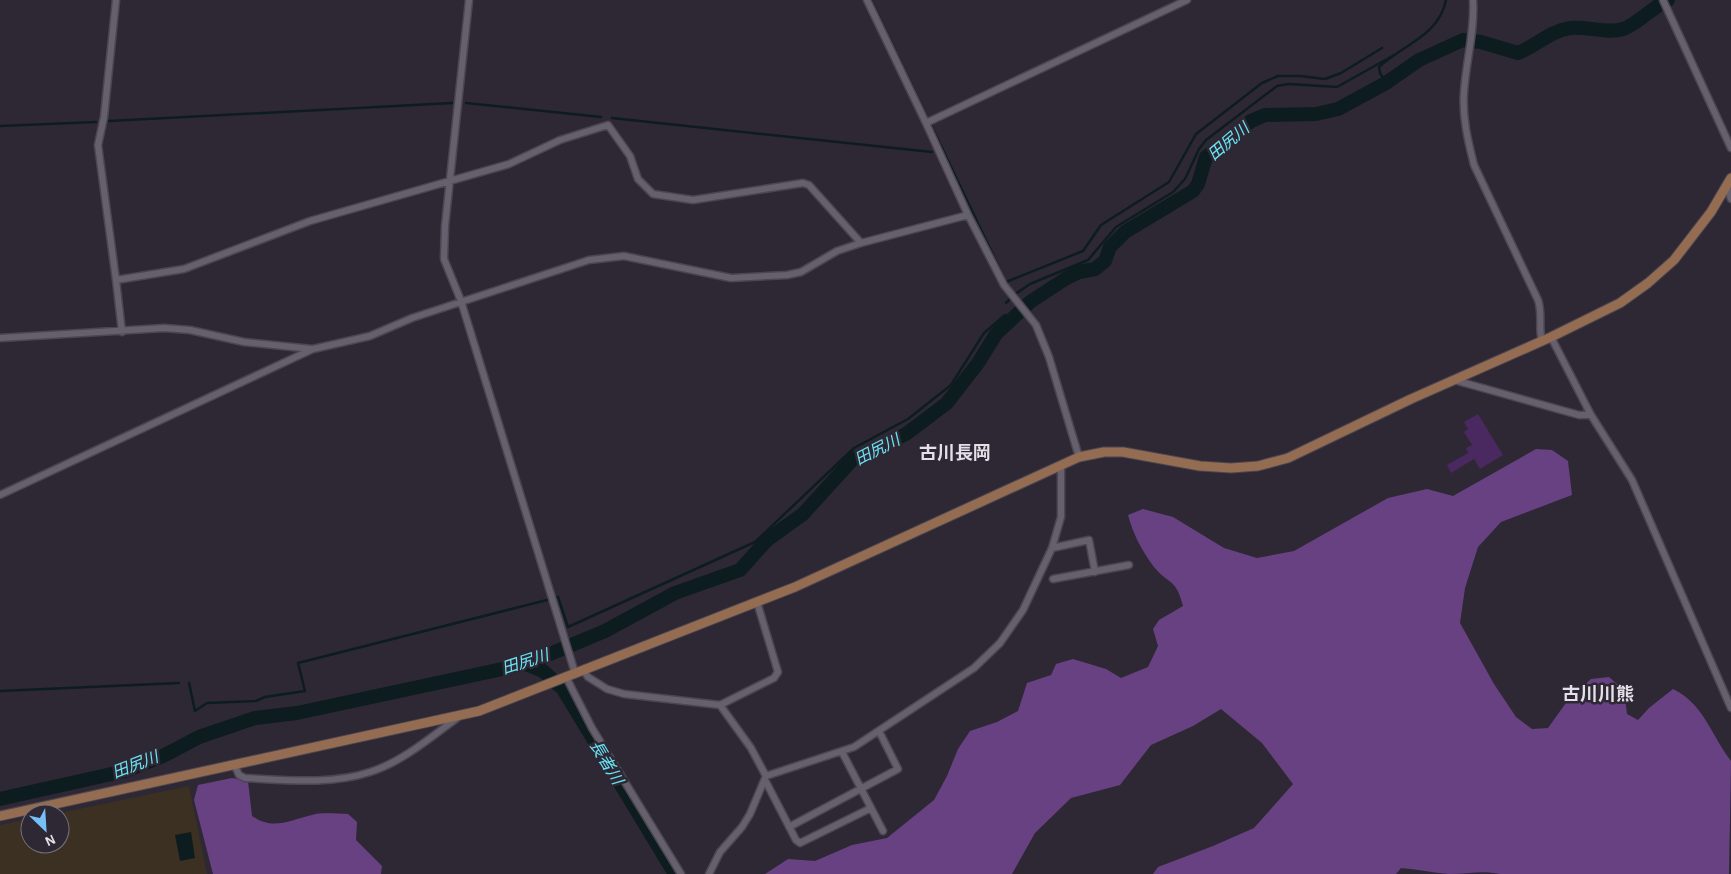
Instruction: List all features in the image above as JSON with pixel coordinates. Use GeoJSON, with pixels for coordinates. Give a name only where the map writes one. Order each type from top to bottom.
{"type":"FeatureCollection","features":[{"type":"Feature","properties":{"kind":"street"},"geometry":{"type":"LineString","coordinates":[[116,0],[104,117],[98,144],[122,332]]}},
{"type":"Feature","properties":{"kind":"street"},"geometry":{"type":"LineString","coordinates":[[469,0],[445,226],[444,259],[461,301],[569,655],[579,671],[607,689],[624,694],[720,705],[774,678],[778,672],[756,602]]}},
{"type":"Feature","properties":{"kind":"street"},"geometry":{"type":"LineString","coordinates":[[867,0],[968,215],[1004,286],[1036,325],[1050,357],[1079,457]]}},
{"type":"Feature","properties":{"kind":"street"},"geometry":{"type":"LineString","coordinates":[[926,123],[1186,0]]}},
{"type":"Feature","properties":{"kind":"street"},"geometry":{"type":"LineString","coordinates":[[1472,0],[1472,31],[1464,92],[1464,116],[1468,142],[1474,164],[1540,305],[1542,341]]}},
{"type":"Feature","properties":{"kind":"street"},"geometry":{"type":"LineString","coordinates":[[1665,3],[1731,148]]}},
{"type":"Feature","properties":{"kind":"street"},"geometry":{"type":"LineString","coordinates":[[116,280],[184,269],[310,221],[509,164],[560,140],[608,125],[630,156],[638,179],[653,194],[693,200],[803,182],[810,185],[861,243]]}},
{"type":"Feature","properties":{"kind":"street"},"geometry":{"type":"LineString","coordinates":[[0,816],[457,718],[551,684],[579,671],[832,571],[1079,457],[1104,452],[1123,452],[1200,466],[1231,468],[1258,466],[1288,458],[1551,337],[1620,303],[1648,283],[1674,260],[1712,212],[1731,178]]}},
{"type":"Feature","properties":{"kind":"street"},"geometry":{"type":"LineString","coordinates":[[1727,187],[1731,199]]}},
{"type":"Feature","properties":{"kind":"street"},"geometry":{"type":"LineString","coordinates":[[0,495],[313,349],[370,336],[412,318],[589,260],[624,256],[731,278],[787,275],[801,272],[837,251],[861,243],[968,215]]}},
{"type":"Feature","properties":{"kind":"street"},"geometry":{"type":"LineString","coordinates":[[0,338],[164,328],[190,330],[244,342],[313,349]]}},
{"type":"Feature","properties":{"kind":"street"},"geometry":{"type":"LineString","coordinates":[[1551,337],[1592,415],[1632,480],[1731,708]]}},
{"type":"Feature","properties":{"kind":"street"},"geometry":{"type":"LineString","coordinates":[[1454,380],[1579,415],[1592,415]]}},
{"type":"Feature","properties":{"kind":"street"},"geometry":{"type":"LineString","coordinates":[[709,874],[720,852],[742,827],[766,778],[842,752],[879,732],[974,668],[1000,643],[1023,610],[1052,548],[1061,517],[1061,465]]}},
{"type":"Feature","properties":{"kind":"street"},"geometry":{"type":"LineString","coordinates":[[1052,548],[1089,540],[1095,572]]}},
{"type":"Feature","properties":{"kind":"street"},"geometry":{"type":"LineString","coordinates":[[1053,579],[1129,565]]}},
{"type":"Feature","properties":{"kind":"street"},"geometry":{"type":"LineString","coordinates":[[564,678],[592,728],[681,874]]}},
{"type":"Feature","properties":{"kind":"street"},"geometry":{"type":"LineString","coordinates":[[720,705],[751,748],[796,840],[804,843],[871,808]]}},
{"type":"Feature","properties":{"kind":"street"},"geometry":{"type":"LineString","coordinates":[[235,766],[239,775],[245,778],[286,780],[355,776],[389,764],[457,718]]}},
{"type":"Feature","properties":{"kind":"street"},"geometry":{"type":"LineString","coordinates":[[789,827],[898,769],[879,732]]}},
{"type":"Feature","properties":{"kind":"street"},"geometry":{"type":"LineString","coordinates":[[842,752],[883,831]]}},
{"type":"Feature","properties":{"kind":"shaded area"},"geometry":{"type":"Polygon","coordinates":[[[1478,414],[1503,455],[1480,469],[1474,459],[1451,473],[1447,465],[1468,453],[1466,448],[1472,445],[1464,432],[1468,429],[1464,422],[1478,414]]]}},
{"type":"Feature","properties":{"kind":"shaded area"},"geometry":{"type":"Polygon","coordinates":[[[1536,449],[1552,450],[1568,461],[1572,495],[1501,522],[1478,547],[1465,588],[1460,623],[1494,684],[1516,717],[1532,729],[1548,728],[1568,700],[1591,679],[1609,677],[1624,690],[1627,714],[1638,720],[1649,708],[1673,689],[1684,695],[1700,712],[1731,761],[1729,874],[1500,874],[1481,872],[1449,874],[1401,868],[1396,874],[1153,874],[1158,867],[1254,828],[1293,784],[1262,743],[1221,709],[1193,726],[1151,745],[1120,785],[1071,798],[1035,833],[1012,874],[765,874],[788,859],[815,861],[852,845],[887,838],[934,800],[947,776],[958,749],[970,731],[997,722],[1018,711],[1027,683],[1051,675],[1056,664],[1073,659],[1106,669],[1121,678],[1148,667],[1158,646],[1153,629],[1159,620],[1183,606],[1175,586],[1159,573],[1146,555],[1135,536],[1128,515],[1143,509],[1173,517],[1224,548],[1257,558],[1294,551],[1388,498],[1427,489],[1453,496],[1536,449]]]}},
{"type":"Feature","properties":{"kind":"shaded area"},"geometry":{"type":"Polygon","coordinates":[[[232,778],[248,781],[252,816],[267,823],[282,823],[321,814],[348,814],[357,822],[356,840],[382,866],[381,874],[213,874],[194,800],[198,785],[232,778]]]}},
{"type":"Feature","properties":{"kind":"shaded area"},"geometry":{"type":"Polygon","coordinates":[[[189,786],[207,874],[0,874],[0,825],[20,821],[20,854],[70,854],[70,811],[189,786]]]}},
{"type":"Feature","properties":{"kind":"shaded area"},"geometry":{"type":"Polygon","coordinates":[[[191,832],[195,858],[180,861],[175,835],[191,832]]]}},
{"type":"Feature","properties":{"kind":"waterway"},"geometry":{"type":"LineString","coordinates":[[871,0],[927,117]]}},
{"type":"Feature","properties":{"kind":"waterway"},"geometry":{"type":"LineString","coordinates":[[1386,83],[1379,67],[1428,31],[1436,23],[1446,0]]}},
{"type":"Feature","properties":{"kind":"waterway","name":"田尻川"},"geometry":{"type":"LineString","coordinates":[[0,799],[125,771],[163,756],[199,737],[255,718],[297,713],[526,664],[605,631],[675,593],[740,570],[767,540],[803,514],[853,459],[906,434],[947,403],[978,363],[996,334],[1030,302],[1065,279],[1079,272],[1095,269],[1105,261],[1110,247],[1125,232],[1193,191],[1198,184],[1206,157],[1251,121],[1265,115],[1316,114],[1338,109],[1386,83],[1419,60],[1463,40],[1481,42],[1518,53],[1550,35],[1570,28],[1610,31],[1623,29],[1634,24],[1668,0]]}},
{"type":"Feature","properties":{"kind":"waterway"},"geometry":{"type":"LineString","coordinates":[[931,125],[1006,282],[1083,251],[1101,225],[1169,182],[1196,134],[1262,83],[1278,76],[1325,79],[1341,73],[1382,48]]}},
{"type":"Feature","properties":{"kind":"waterway"},"geometry":{"type":"LineString","coordinates":[[1014,295],[1030,284],[1088,260],[1116,227],[1173,192],[1185,179],[1199,149],[1206,140],[1277,86],[1289,84],[1337,87],[1396,54]]}},
{"type":"Feature","properties":{"kind":"waterway"},"geometry":{"type":"LineString","coordinates":[[109,121],[452,103]]}},
{"type":"Feature","properties":{"kind":"waterway"},"geometry":{"type":"LineString","coordinates":[[466,103],[601,117]]}},
{"type":"Feature","properties":{"kind":"waterway"},"geometry":{"type":"LineString","coordinates":[[612,118],[932,152]]}},
{"type":"Feature","properties":{"kind":"waterway"},"geometry":{"type":"LineString","coordinates":[[0,126],[96,122]]}},
{"type":"Feature","properties":{"kind":"waterway"},"geometry":{"type":"LineString","coordinates":[[1006,303],[1009,300]]}},
{"type":"Feature","properties":{"kind":"waterway"},"geometry":{"type":"LineString","coordinates":[[554,598],[558,597],[568,627],[755,542],[854,448],[908,419],[951,385],[984,333],[1005,315]]}},
{"type":"Feature","properties":{"kind":"waterway"},"geometry":{"type":"LineString","coordinates":[[189,683],[195,711],[207,703],[256,701],[265,697],[305,691],[298,663],[547,600]]}},
{"type":"Feature","properties":{"kind":"waterway","name":"長者川"},"geometry":{"type":"LineString","coordinates":[[526,664],[543,671],[563,689],[675,874]]}},
{"type":"Feature","properties":{"kind":"waterway"},"geometry":{"type":"LineString","coordinates":[[0,691],[179,683]]}},
{"type":"Feature","properties":{"kind":"district","name":"古川長岡"},"geometry":{"type":"Point","coordinates":[955,453]}},
{"type":"Feature","properties":{"kind":"district","name":"古川川熊"},"geometry":{"type":"Point","coordinates":[1598,694]}}]}
